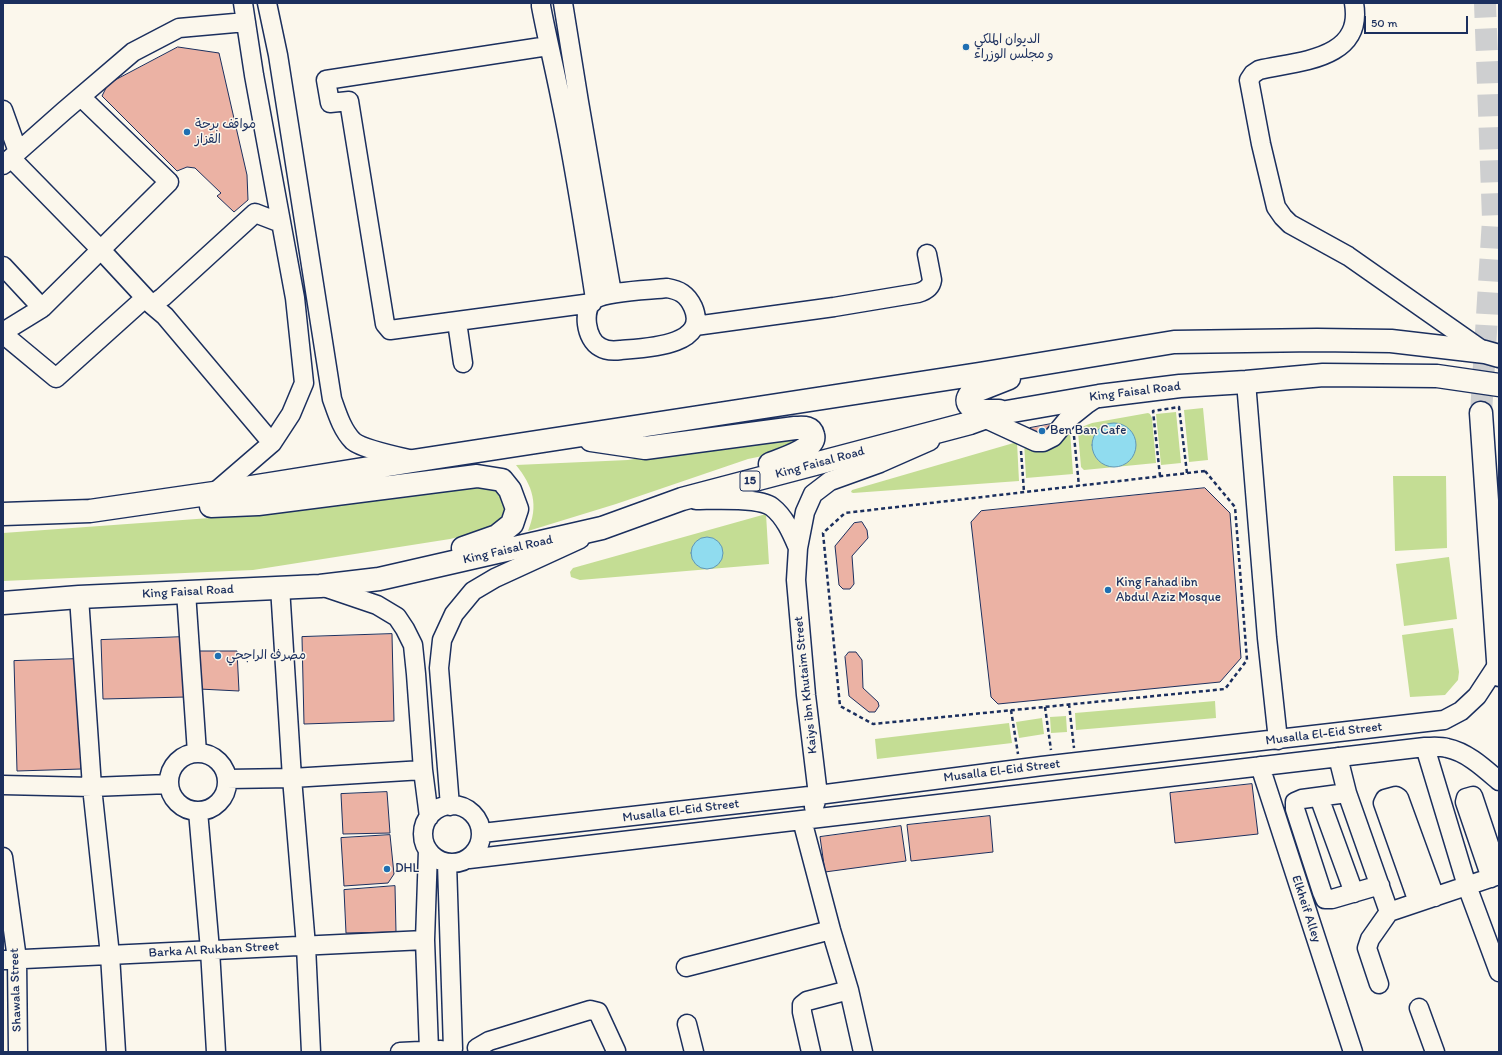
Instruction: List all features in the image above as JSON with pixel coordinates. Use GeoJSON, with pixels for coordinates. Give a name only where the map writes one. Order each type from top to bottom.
{"type":"FeatureCollection","features":[{"type":"Feature","properties":{"kind":"main road"},"geometry":{"type":"LineString","coordinates":[[90,511],[214,493],[1174,342],[1285,340],[1391,341],[1492,354]]}},
{"type":"Feature","properties":{"kind":"main road"},"geometry":{"type":"LineString","coordinates":[[1010,412],[982,411],[971,407],[967,401],[968,397],[971,393],[1032,369],[1075,358]]}},
{"type":"Feature","properties":{"kind":"main road","name":"King Faisal Road"},"geometry":{"type":"LineString","coordinates":[[3,604],[80,597],[320,586],[379,579],[602,528],[682,499],[995,414],[1099,396],[1180,386],[1322,375],[1437,376],[1499,385]]}},
{"type":"Feature","properties":{"kind":"main road"},"geometry":{"type":"LineString","coordinates":[[1481,413],[1499,669]]}},
{"type":"Feature","properties":{"kind":"main road"},"geometry":{"type":"LineString","coordinates":[[570,437],[645,448],[795,428],[806,427],[812,431],[814,437],[813,442],[808,447],[707,493]]}},
{"type":"Feature","properties":{"kind":"main road"},"geometry":{"type":"LineString","coordinates":[[3,514],[258,504],[476,476],[502,480],[510,490],[516,509],[512,524],[497,536],[379,579]]}},
{"type":"Feature","properties":{"kind":"street"},"geometry":{"type":"LineString","coordinates":[[267,3],[278,55],[332,399],[340,422],[354,442],[373,450],[413,461]]}},
{"type":"Feature","properties":{"kind":"street"},"geometry":{"type":"LineString","coordinates":[[541,3],[548,46],[561,100],[574,169],[593,301],[587,316],[587,324],[591,339],[600,347],[613,351],[640,348],[677,341],[686,336],[695,326],[696,317],[692,305],[686,296],[679,290],[667,288],[612,293],[593,301],[457,322],[390,330],[385,324],[349,101],[330,104],[326,80],[548,46]]}},
{"type":"Feature","properties":{"kind":"street"},"geometry":{"type":"LineString","coordinates":[[563,3],[578,102],[612,293]]}},
{"type":"Feature","properties":{"kind":"street"},"geometry":{"type":"LineString","coordinates":[[1354,3],[1355,9],[1353,27],[1346,40],[1332,51],[1308,61],[1258,70],[1249,80],[1261,144],[1276,207],[1290,224],[1348,256],[1492,354]]}},
{"type":"Feature","properties":{"kind":"street"},"geometry":{"type":"LineString","coordinates":[[11,158],[133,52],[179,28],[244,8],[254,75],[295,298],[304,383],[291,414],[272,443],[214,493]]}},
{"type":"Feature","properties":{"kind":"street"},"geometry":{"type":"LineString","coordinates":[[81,97],[169,182],[42,308],[3,333],[56,378],[148,301],[163,297],[255,213],[281,222]]}},
{"type":"Feature","properties":{"kind":"street"},"geometry":{"type":"LineString","coordinates":[[3,110],[11,158],[101,250],[148,301],[165,316],[272,443]]}},
{"type":"Feature","properties":{"kind":"street"},"geometry":{"type":"LineString","coordinates":[[695,326],[834,307],[918,293],[927,289],[932,280],[927,254]]}},
{"type":"Feature","properties":{"kind":"street"},"geometry":{"type":"LineString","coordinates":[[3,266],[42,308]]}},
{"type":"Feature","properties":{"kind":"street"},"geometry":{"type":"LineString","coordinates":[[457,322],[463,363]]}},
{"type":"Feature","properties":{"kind":"street"},"geometry":{"type":"LineString","coordinates":[[1246,382],[1269,669],[1278,740]]}},
{"type":"Feature","properties":{"kind":"street"},"geometry":{"type":"LineString","coordinates":[[977,420],[1036,442],[1043,442],[1053,437],[1072,416],[1099,396]]}},
{"type":"Feature","properties":{"kind":"street","name":"Kaiys ibn Khutaim Street"},"geometry":{"type":"LineString","coordinates":[[806,820],[818,795],[798,620],[796,580],[798,548],[805,512],[814,494],[830,481],[880,463],[977,420]]}},
{"type":"Feature","properties":{"kind":"street"},"geometry":{"type":"LineString","coordinates":[[682,499],[758,501],[771,506],[781,515],[798,548]]}},
{"type":"Feature","properties":{"kind":"street"},"geometry":{"type":"LineString","coordinates":[[450,806],[439,668],[442,640],[454,614],[473,591],[495,578],[602,528]]}},
{"type":"Feature","properties":{"kind":"street"},"geometry":{"type":"LineString","coordinates":[[320,586],[377,605],[397,617],[405,629],[412,645],[416,674],[423,770],[429,817]]}},
{"type":"Feature","properties":{"kind":"street"},"geometry":{"type":"LineString","coordinates":[[280,587],[292,778],[306,946],[311,1052]]}},
{"type":"Feature","properties":{"kind":"street"},"geometry":{"type":"LineString","coordinates":[[186,592],[198,753]]}},
{"type":"Feature","properties":{"kind":"street"},"geometry":{"type":"LineString","coordinates":[[80,597],[92,787],[110,955],[116,1052]]}},
{"type":"Feature","properties":{"kind":"street","name":"Musalla El-Eid Street"},"geometry":{"type":"LineString","coordinates":[[482,833],[818,795],[1076,762],[1444,720],[1461,711],[1477,696],[1499,669]]}},
{"type":"Feature","properties":{"kind":"street"},"geometry":{"type":"LineString","coordinates":[[1398,726],[1406,726],[1410,728],[1414,735],[1414,740],[1409,747],[1398,750]]}},
{"type":"Feature","properties":{"kind":"street"},"geometry":{"type":"LineString","coordinates":[[1425,747],[1467,886],[1499,972]]}},
{"type":"Feature","properties":{"kind":"street","name":"Musalla El-Eid Street"},"geometry":{"type":"LineString","coordinates":[[469,859],[1425,747],[1447,748],[1464,754],[1482,766],[1499,781]]}},
{"type":"Feature","properties":{"kind":"street"},"geometry":{"type":"LineString","coordinates":[[198,753],[214,758],[220,763],[225,771],[227,779],[226,788],[222,797],[216,804],[208,809],[198,811],[189,810],[181,805],[174,798],[169,784],[171,772],[175,765],[181,759],[198,753]]}},
{"type":"Feature","properties":{"kind":"street"},"geometry":{"type":"LineString","coordinates":[[1338,757],[1347,793],[1389,912]]}},
{"type":"Feature","properties":{"kind":"street","name":"Elkheif Alley"},"geometry":{"type":"LineString","coordinates":[[1260,766],[1353,1052]]}},
{"type":"Feature","properties":{"kind":"street"},"geometry":{"type":"LineString","coordinates":[[227,779],[292,778],[423,770]]}},
{"type":"Feature","properties":{"kind":"street"},"geometry":{"type":"LineString","coordinates":[[3,785],[92,787],[169,784]]}},
{"type":"Feature","properties":{"kind":"street"},"geometry":{"type":"LineString","coordinates":[[1347,793],[1319,796],[1302,799],[1295,802],[1294,809],[1322,892],[1325,899],[1332,899],[1380,885]]}},
{"type":"Feature","properties":{"kind":"street"},"geometry":{"type":"LineString","coordinates":[[1319,796],[1354,892]]}},
{"type":"Feature","properties":{"kind":"street"},"geometry":{"type":"LineString","coordinates":[[1418,902],[1383,802],[1385,799],[1396,796],[1399,798],[1435,897]]}},
{"type":"Feature","properties":{"kind":"street"},"geometry":{"type":"LineString","coordinates":[[450,806],[460,806],[468,810],[475,816],[480,824],[482,833],[478,848],[469,859],[455,864],[447,863],[433,856],[424,842],[423,833],[425,824],[429,817],[442,807],[450,806]]}},
{"type":"Feature","properties":{"kind":"street"},"geometry":{"type":"LineString","coordinates":[[198,811],[210,950],[216,1052]]}},
{"type":"Feature","properties":{"kind":"street"},"geometry":{"type":"LineString","coordinates":[[806,820],[831,930],[849,990],[863,1052]]}},
{"type":"Feature","properties":{"kind":"street"},"geometry":{"type":"LineString","coordinates":[[428,850],[425,940],[415,1051],[475,1046],[479,1050],[489,1041],[590,1010],[598,1012],[616,1051]]}},
{"type":"Feature","properties":{"kind":"street","name":"Shawala Street"},"geometry":{"type":"LineString","coordinates":[[3,857],[18,1052]]}},
{"type":"Feature","properties":{"kind":"street"},"geometry":{"type":"LineString","coordinates":[[447,863],[453,1049]]}},
{"type":"Feature","properties":{"kind":"street"},"geometry":{"type":"LineString","coordinates":[[1379,984],[1367,948],[1370,939],[1389,912],[1496,876]]}},
{"type":"Feature","properties":{"kind":"street"},"geometry":{"type":"LineString","coordinates":[[686,967],[831,930]]}},
{"type":"Feature","properties":{"kind":"street","name":"Barka Al Rukban Street"},"geometry":{"type":"LineString","coordinates":[[10,959],[425,940]]}},
{"type":"Feature","properties":{"kind":"street"},"geometry":{"type":"LineString","coordinates":[[810,1052],[802,1006],[807,1001],[849,990]]}},
{"type":"Feature","properties":{"kind":"street"},"geometry":{"type":"LineString","coordinates":[[1419,1008],[1435,1052]]}},
{"type":"Feature","properties":{"kind":"street"},"geometry":{"type":"LineString","coordinates":[[687,1024],[694,1052]]}},
{"type":"Feature","properties":{"kind":"path"},"geometry":{"type":"LineString","coordinates":[[1160,477],[1153,411],[1179,407],[1188,473]]}},
{"type":"Feature","properties":{"kind":"path"},"geometry":{"type":"LineString","coordinates":[[1072,416],[1079,486]]}},
{"type":"Feature","properties":{"kind":"path"},"geometry":{"type":"LineString","coordinates":[[1020,435],[1024,492]]}},
{"type":"Feature","properties":{"kind":"path"},"geometry":{"type":"LineString","coordinates":[[1205,471],[1235,507],[1247,660],[1226,689],[873,724],[840,706],[823,533],[845,513],[1160,477],[1205,471]]}},
{"type":"Feature","properties":{"kind":"path"},"geometry":{"type":"LineString","coordinates":[[1069,704],[1076,762]]}},
{"type":"Feature","properties":{"kind":"path"},"geometry":{"type":"LineString","coordinates":[[1045,707],[1054,765]]}},
{"type":"Feature","properties":{"kind":"path"},"geometry":{"type":"LineString","coordinates":[[1011,710],[1021,769]]}},
{"type":"Feature","properties":{"kind":"green space"},"geometry":{"type":"Polygon","coordinates":[[[1203,408],[1208,460],[1189,462],[1184,410],[1203,408]]]}},
{"type":"Feature","properties":{"kind":"green space"},"geometry":{"type":"Polygon","coordinates":[[[1176,412],[1181,463],[1161,465],[1156,414],[1176,412]]]}},
{"type":"Feature","properties":{"kind":"green space"},"geometry":{"type":"Polygon","coordinates":[[[1148,413],[1150,414],[1152,418],[1156,463],[1119,467],[1127,462],[1135,449],[1109,424],[1097,432],[1092,442],[1094,452],[1100,460],[1108,466],[1116,467],[1084,470],[1081,467],[1078,432],[1079,428],[1092,423],[1148,413]]]}},
{"type":"Feature","properties":{"kind":"green space"},"geometry":{"type":"Polygon","coordinates":[[[1070,430],[1073,474],[1026,478],[1024,441],[1070,430]]]}},
{"type":"Feature","properties":{"kind":"green space"},"geometry":{"type":"Polygon","coordinates":[[[792,439],[794,443],[787,451],[748,459],[616,504],[528,531],[534,504],[527,481],[516,465],[628,460],[735,442],[792,439]]]}},
{"type":"Feature","properties":{"kind":"green space"},"geometry":{"type":"Polygon","coordinates":[[[1017,442],[1019,481],[851,492],[852,490],[1017,442]]]}},
{"type":"Feature","properties":{"kind":"green space"},"geometry":{"type":"Polygon","coordinates":[[[1393,476],[1446,476],[1447,548],[1395,551],[1393,476]]]}},
{"type":"Feature","properties":{"kind":"green space"},"geometry":{"type":"Polygon","coordinates":[[[486,483],[503,494],[506,509],[497,524],[479,532],[450,539],[253,570],[3,581],[3,533],[224,517],[309,508],[486,483]]]}},
{"type":"Feature","properties":{"kind":"green space"},"geometry":{"type":"Polygon","coordinates":[[[766,514],[769,564],[580,580],[571,577],[570,572],[573,568],[766,514]],[[709,537],[704,538],[698,566],[710,568],[715,566],[720,561],[714,539],[709,537]]]}},
{"type":"Feature","properties":{"kind":"green space"},"geometry":{"type":"Polygon","coordinates":[[[1449,557],[1457,619],[1404,626],[1396,564],[1449,557]]]}},
{"type":"Feature","properties":{"kind":"green space"},"geometry":{"type":"Polygon","coordinates":[[[1453,628],[1459,672],[1458,680],[1445,695],[1410,697],[1402,635],[1453,628]]]}},
{"type":"Feature","properties":{"kind":"green space"},"geometry":{"type":"Polygon","coordinates":[[[1215,701],[1216,718],[1076,730],[1075,713],[1215,701]]]}},
{"type":"Feature","properties":{"kind":"green space"},"geometry":{"type":"Polygon","coordinates":[[[1066,716],[1067,732],[1051,733],[1050,717],[1066,716]]]}},
{"type":"Feature","properties":{"kind":"green space"},"geometry":{"type":"Polygon","coordinates":[[[1042,718],[1044,734],[1019,738],[1016,722],[1042,718]]]}},
{"type":"Feature","properties":{"kind":"green space"},"geometry":{"type":"Polygon","coordinates":[[[1009,723],[1012,743],[877,759],[875,739],[1009,723]]]}},
{"type":"Feature","properties":{"kind":"water"},"geometry":{"type":"Polygon","coordinates":[[[1114,423],[1126,427],[1132,433],[1136,445],[1132,457],[1126,463],[1114,467],[1102,463],[1096,457],[1092,445],[1096,433],[1102,427],[1114,423]]]}},
{"type":"Feature","properties":{"kind":"water"},"geometry":{"type":"Polygon","coordinates":[[[707,537],[718,542],[723,553],[718,564],[707,569],[696,564],[691,553],[696,542],[707,537]]]}},
{"type":"Feature","properties":{"kind":"building","name":"مواقف برحة القزاز"},"geometry":{"type":"Polygon","coordinates":[[[178,47],[219,53],[247,175],[248,200],[234,212],[217,196],[221,193],[195,168],[187,167],[177,171],[102,96],[108,84],[178,47]]]}},
{"type":"Feature","properties":{"kind":"building","name":"Ben Ban Cafe"},"geometry":{"type":"Polygon","coordinates":[[[1051,424],[1053,434],[1032,438],[1030,428],[1051,424]]]}},
{"type":"Feature","properties":{"kind":"building","name":"King Fahad ibn Abdul Aziz Mosque"},"geometry":{"type":"Polygon","coordinates":[[[1205,488],[1230,513],[1241,658],[1220,682],[998,704],[991,697],[971,522],[981,511],[1205,488]]]}},
{"type":"Feature","properties":{"kind":"building"},"geometry":{"type":"Polygon","coordinates":[[[862,522],[867,530],[868,538],[852,556],[854,584],[850,589],[843,589],[839,585],[835,546],[854,523],[862,522]]]}},
{"type":"Feature","properties":{"kind":"building"},"geometry":{"type":"Polygon","coordinates":[[[392,634],[394,721],[304,724],[302,637],[392,634]]]}},
{"type":"Feature","properties":{"kind":"building"},"geometry":{"type":"Polygon","coordinates":[[[184,637],[186,697],[103,699],[101,640],[184,637]]]}},
{"type":"Feature","properties":{"kind":"building"},"geometry":{"type":"Polygon","coordinates":[[[197,651],[237,651],[239,691],[199,689],[197,651]]]}},
{"type":"Feature","properties":{"kind":"building"},"geometry":{"type":"Polygon","coordinates":[[[849,652],[856,652],[862,660],[863,688],[878,702],[879,706],[875,712],[869,712],[849,696],[845,657],[849,652]]]}},
{"type":"Feature","properties":{"kind":"building"},"geometry":{"type":"Polygon","coordinates":[[[78,659],[81,769],[17,771],[14,661],[78,659]]]}},
{"type":"Feature","properties":{"kind":"building"},"geometry":{"type":"Polygon","coordinates":[[[1252,784],[1258,834],[1175,843],[1170,793],[1252,784]]]}},
{"type":"Feature","properties":{"kind":"building"},"geometry":{"type":"Polygon","coordinates":[[[387,792],[390,833],[343,834],[341,794],[387,792]]]}},
{"type":"Feature","properties":{"kind":"building"},"geometry":{"type":"Polygon","coordinates":[[[990,816],[993,852],[911,861],[907,825],[990,816]]]}},
{"type":"Feature","properties":{"kind":"building"},"geometry":{"type":"Polygon","coordinates":[[[901,826],[906,861],[825,872],[820,837],[901,826]]]}},
{"type":"Feature","properties":{"kind":"building"},"geometry":{"type":"Polygon","coordinates":[[[390,835],[394,874],[388,883],[344,886],[341,838],[390,835]]]}},
{"type":"Feature","properties":{"kind":"building"},"geometry":{"type":"Polygon","coordinates":[[[395,886],[396,932],[346,933],[344,890],[395,886]]]}},
{"type":"Feature","properties":{"kind":"tunnel"},"geometry":{"type":"LineString","coordinates":[[1481,413],[1493,219],[1485,3]]}},
{"type":"Feature","properties":{"kind":"place","name":"الديوان الملكي و مجلس الوزراء"},"geometry":{"type":"Point","coordinates":[966,47]}},
{"type":"Feature","properties":{"kind":"place","name":"مواقف برحة القزاز"},"geometry":{"type":"Point","coordinates":[187,132]}},
{"type":"Feature","properties":{"kind":"place","name":"Ben Ban Cafe"},"geometry":{"type":"Point","coordinates":[1042,431]}},
{"type":"Feature","properties":{"kind":"place","name":"King Fahad ibn Abdul Aziz Mosque"},"geometry":{"type":"Point","coordinates":[1108,590]}},
{"type":"Feature","properties":{"kind":"place","name":"مصرف الراجحي"},"geometry":{"type":"Point","coordinates":[218,656]}},
{"type":"Feature","properties":{"kind":"place","name":"DHL"},"geometry":{"type":"Point","coordinates":[387,869]}}]}
